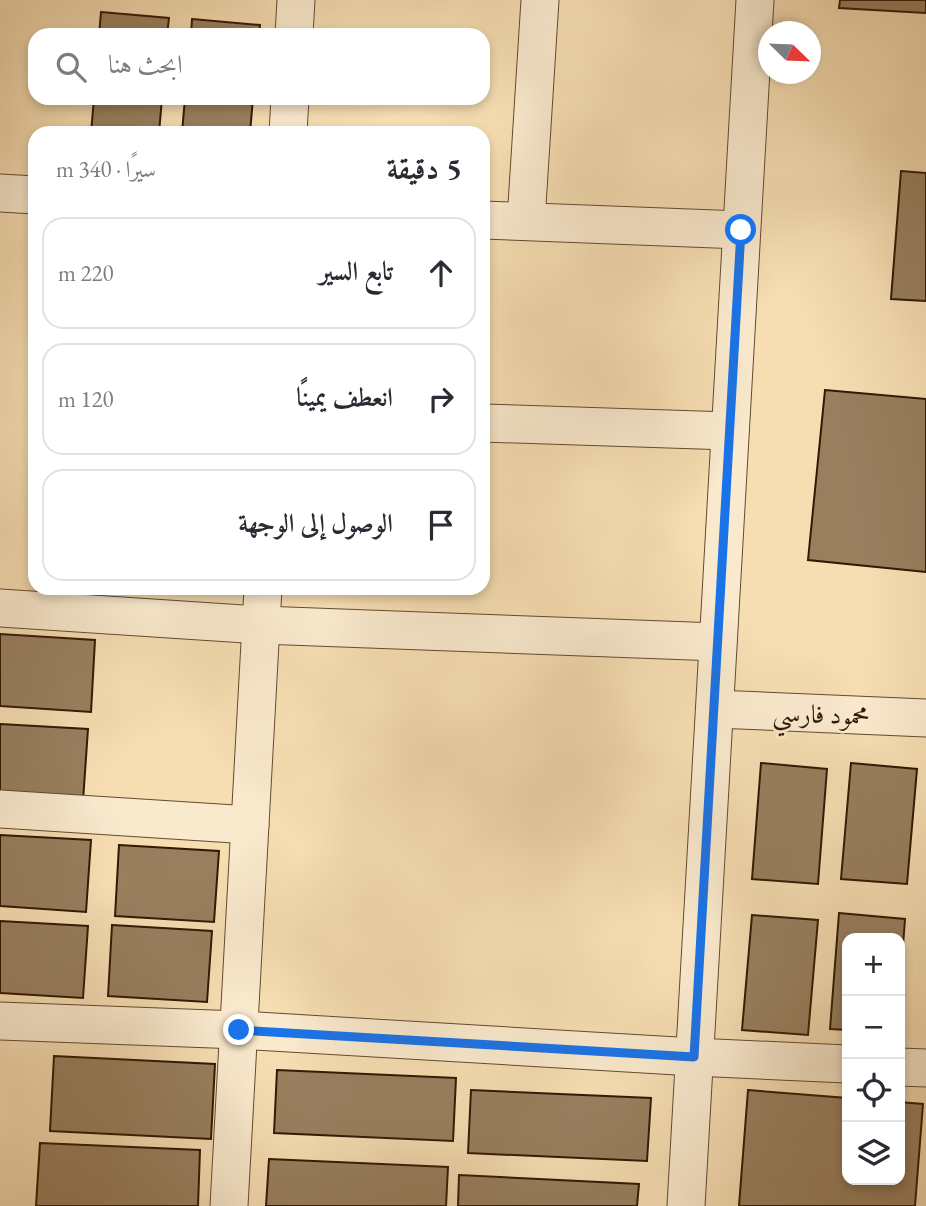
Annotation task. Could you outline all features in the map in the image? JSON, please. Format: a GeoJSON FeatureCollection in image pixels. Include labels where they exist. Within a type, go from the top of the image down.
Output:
{"type":"FeatureCollection","features":[{"type":"Feature","properties":{"kind":"street"},"geometry":{"type":"LineString","coordinates":[[294,28],[296,0]]}},
{"type":"Feature","properties":{"kind":"street"},"geometry":{"type":"LineString","coordinates":[[526,221],[540,0]]}},
{"type":"Feature","properties":{"kind":"street"},"geometry":{"type":"LineString","coordinates":[[685,1206],[755,0]]}},
{"type":"Feature","properties":{"kind":"street"},"geometry":{"type":"LineString","coordinates":[[288,126],[290,105]]}},
{"type":"Feature","properties":{"kind":"street"},"geometry":{"type":"LineString","coordinates":[[0,193],[28,195]]}},
{"type":"Feature","properties":{"kind":"street"},"geometry":{"type":"LineString","coordinates":[[490,220],[741,230]]}},
{"type":"Feature","properties":{"kind":"street"},"geometry":{"type":"LineString","coordinates":[[490,423],[730,431]]}},
{"type":"Feature","properties":{"kind":"street"},"geometry":{"type":"LineString","coordinates":[[229,1206],[263,595]]}},
{"type":"Feature","properties":{"kind":"street"},"geometry":{"type":"LineString","coordinates":[[0,608],[261,625],[718,642]]}},
{"type":"Feature","properties":{"kind":"street","name":"محمود فارسي"},"geometry":{"type":"LineString","coordinates":[[715,709],[926,718]]}},
{"type":"Feature","properties":{"kind":"street"},"geometry":{"type":"LineString","coordinates":[[0,809],[250,825]]}},
{"type":"Feature","properties":{"kind":"street"},"geometry":{"type":"LineString","coordinates":[[0,1021],[239,1030],[842,1064]]}},
{"type":"Feature","properties":{"kind":"street"},"geometry":{"type":"LineString","coordinates":[[905,1067],[926,1068]]}},
{"type":"Feature","properties":{"kind":"building"},"geometry":{"type":"Polygon","coordinates":[[[840,0],[926,0],[926,13],[839,8],[840,0]]]}},
{"type":"Feature","properties":{"kind":"building"},"geometry":{"type":"Polygon","coordinates":[[[101,12],[169,18],[168,28],[100,28],[101,12]]]}},
{"type":"Feature","properties":{"kind":"building"},"geometry":{"type":"Polygon","coordinates":[[[192,19],[260,25],[260,28],[191,28],[192,19]]]}},
{"type":"Feature","properties":{"kind":"building"},"geometry":{"type":"Polygon","coordinates":[[[93,105],[161,105],[160,126],[92,126],[93,105]]]}},
{"type":"Feature","properties":{"kind":"building"},"geometry":{"type":"Polygon","coordinates":[[[184,105],[252,105],[251,126],[183,126],[184,105]]]}},
{"type":"Feature","properties":{"kind":"building"},"geometry":{"type":"Polygon","coordinates":[[[901,171],[926,173],[926,301],[891,299],[901,171]]]}},
{"type":"Feature","properties":{"kind":"building"},"geometry":{"type":"Polygon","coordinates":[[[825,390],[926,399],[926,572],[808,560],[825,390]]]}},
{"type":"Feature","properties":{"kind":"building"},"geometry":{"type":"Polygon","coordinates":[[[0,634],[95,640],[91,712],[0,706],[0,634]]]}},
{"type":"Feature","properties":{"kind":"building"},"geometry":{"type":"Polygon","coordinates":[[[0,724],[88,729],[83,801],[0,796],[0,724]]]}},
{"type":"Feature","properties":{"kind":"building"},"geometry":{"type":"Polygon","coordinates":[[[761,763],[827,769],[818,884],[752,879],[761,763]]]}},
{"type":"Feature","properties":{"kind":"building"},"geometry":{"type":"Polygon","coordinates":[[[851,763],[917,769],[907,884],[841,879],[851,763]]]}},
{"type":"Feature","properties":{"kind":"building"},"geometry":{"type":"Polygon","coordinates":[[[0,835],[91,840],[86,912],[0,906],[0,835]]]}},
{"type":"Feature","properties":{"kind":"building"},"geometry":{"type":"Polygon","coordinates":[[[119,845],[219,851],[214,922],[115,916],[119,845]]]}},
{"type":"Feature","properties":{"kind":"building"},"geometry":{"type":"Polygon","coordinates":[[[839,913],[905,919],[904,933],[842,933],[842,1030],[830,1029],[839,913]]]}},
{"type":"Feature","properties":{"kind":"building"},"geometry":{"type":"Polygon","coordinates":[[[752,915],[818,920],[808,1035],[742,1030],[752,915]]]}},
{"type":"Feature","properties":{"kind":"building"},"geometry":{"type":"Polygon","coordinates":[[[0,921],[88,926],[83,998],[0,993],[0,921]]]}},
{"type":"Feature","properties":{"kind":"building"},"geometry":{"type":"Polygon","coordinates":[[[112,925],[212,931],[207,1002],[108,996],[112,925]]]}},
{"type":"Feature","properties":{"kind":"building"},"geometry":{"type":"Polygon","coordinates":[[[54,1056],[215,1064],[211,1139],[50,1131],[54,1056]]]}},
{"type":"Feature","properties":{"kind":"building"},"geometry":{"type":"Polygon","coordinates":[[[277,1070],[456,1078],[453,1141],[274,1133],[277,1070]]]}},
{"type":"Feature","properties":{"kind":"building"},"geometry":{"type":"Polygon","coordinates":[[[471,1090],[651,1098],[647,1161],[468,1153],[471,1090]]]}},
{"type":"Feature","properties":{"kind":"building"},"geometry":{"type":"Polygon","coordinates":[[[748,1090],[842,1098],[842,1185],[905,1185],[905,1102],[923,1104],[915,1206],[739,1206],[748,1090]]]}},
{"type":"Feature","properties":{"kind":"building"},"geometry":{"type":"Polygon","coordinates":[[[40,1143],[200,1150],[198,1206],[36,1206],[40,1143]]]}},
{"type":"Feature","properties":{"kind":"building"},"geometry":{"type":"Polygon","coordinates":[[[269,1159],[448,1167],[446,1206],[266,1206],[269,1159]]]}},
{"type":"Feature","properties":{"kind":"building"},"geometry":{"type":"Polygon","coordinates":[[[459,1175],[639,1184],[637,1206],[458,1206],[459,1175]]]}},
{"type":"Feature","properties":{"kind":"route"},"geometry":{"type":"LineString","coordinates":[[239,1030],[694,1057],[741,230]]}}]}
